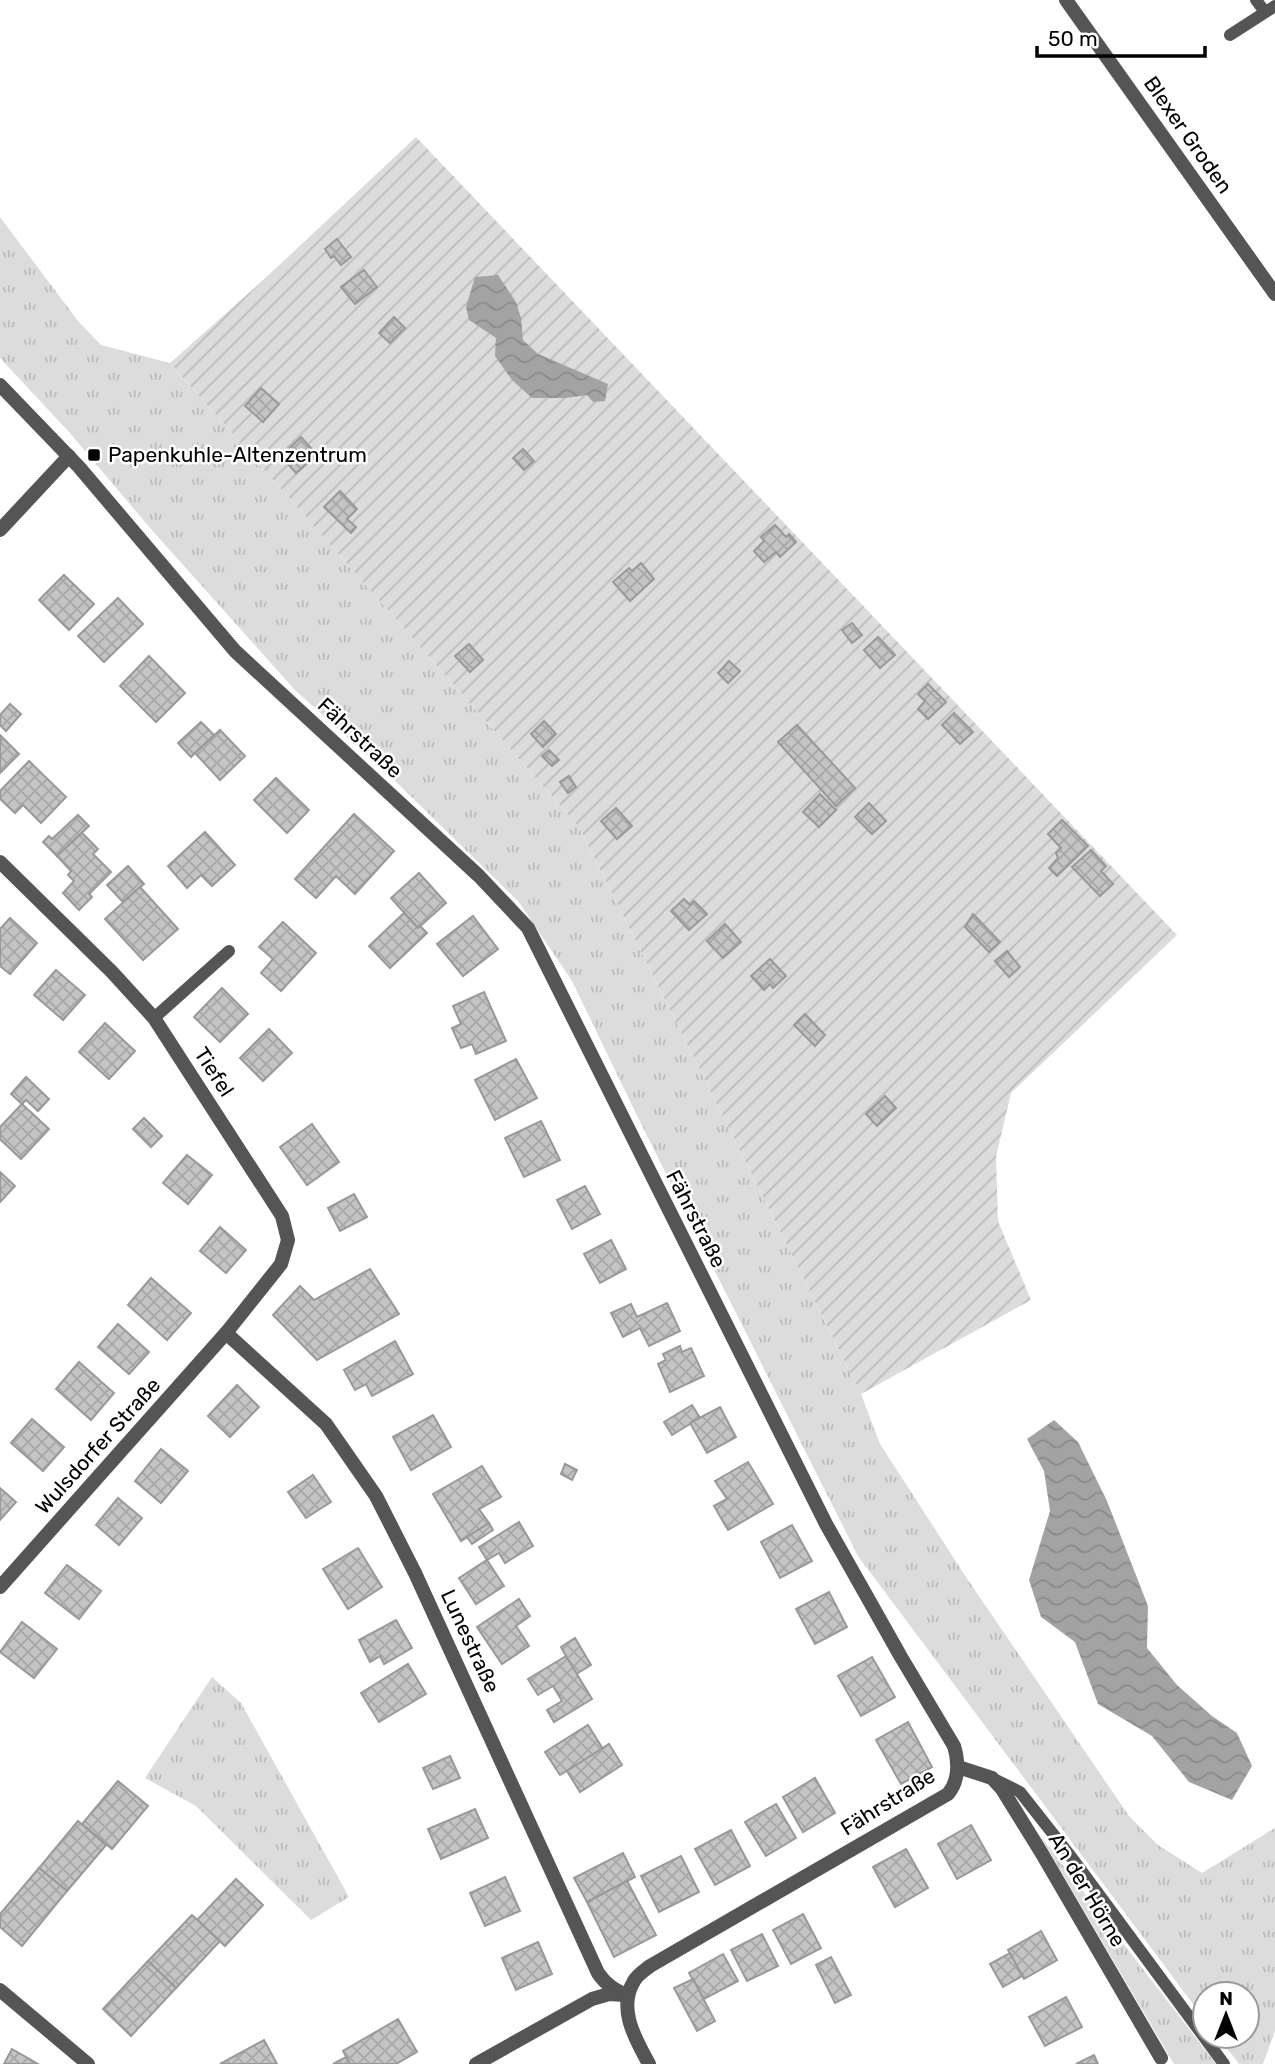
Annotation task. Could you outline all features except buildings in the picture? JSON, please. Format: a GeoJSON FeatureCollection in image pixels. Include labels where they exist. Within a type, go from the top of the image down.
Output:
{"type":"FeatureCollection","features":[{"type":"Feature","properties":{"kind":"street","name":"Blexer Groden"},"geometry":{"type":"LineString","coordinates":[[1066,0],[1275,294]]}},
{"type":"Feature","properties":{"kind":"street","name":"Fährstraße"},"geometry":{"type":"LineString","coordinates":[[0,385],[69,456],[235,651],[479,876],[528,928],[826,1524],[958,1756],[953,1788],[948,1794],[649,1966],[634,1980],[628,1996]]}},
{"type":"Feature","properties":{"kind":"street"},"geometry":{"type":"LineString","coordinates":[[0,530],[69,456]]}},
{"type":"Feature","properties":{"kind":"street","name":"Tiefel"},"geometry":{"type":"LineString","coordinates":[[0,862],[112,972],[154,1018],[282,1216],[288,1240],[281,1264],[226,1333]]}},
{"type":"Feature","properties":{"kind":"street","name":"Wulsdorfer Straße"},"geometry":{"type":"LineString","coordinates":[[0,1587],[226,1333]]}},
{"type":"Feature","properties":{"kind":"street","name":"Lunestraße"},"geometry":{"type":"LineString","coordinates":[[226,1333],[327,1424],[376,1496],[415,1573],[598,1973],[611,1988],[628,1996]]}},
{"type":"Feature","properties":{"kind":"street"},"geometry":{"type":"LineString","coordinates":[[958,1767],[992,1778]]}},
{"type":"Feature","properties":{"kind":"street","name":"An der Hörne"},"geometry":{"type":"LineString","coordinates":[[992,1778],[1002,1789],[1041,1852],[1161,2058]]}},
{"type":"Feature","properties":{"kind":"street"},"geometry":{"type":"LineString","coordinates":[[1,1994],[88,2064]]}},
{"type":"Feature","properties":{"kind":"street"},"geometry":{"type":"LineString","coordinates":[[476,2064],[592,1999],[609,1994],[628,1996],[628,2017],[649,2064]]}},
{"type":"Feature","properties":{"kind":"lane"},"geometry":{"type":"LineString","coordinates":[[1230,35],[1270,9],[1256,0]]}},
{"type":"Feature","properties":{"kind":"lane"},"geometry":{"type":"LineString","coordinates":[[154,1018],[229,950]]}},
{"type":"Feature","properties":{"kind":"lane"},"geometry":{"type":"LineString","coordinates":[[992,1778],[1020,1792],[1224,2064]]}},
{"type":"Feature","properties":{"kind":"green space"},"geometry":{"type":"Polygon","coordinates":[[[416,137],[1177,935],[1011,1093],[996,1157],[998,1221],[1031,1300],[861,1394],[579,827],[170,363],[416,137]]]}},
{"type":"Feature","properties":{"kind":"green space"},"geometry":{"type":"Polygon","coordinates":[[[0,217],[78,321],[101,345],[170,363],[579,827],[861,1394],[880,1444],[966,1577],[1129,1816],[1158,1845],[1202,1873],[1275,1828],[1275,2031],[1263,2064],[1239,2064],[1228,2050],[1261,2050],[1261,1980],[1191,1980],[1191,2001],[858,1556],[572,981],[518,901],[388,774],[295,690],[150,528],[69,432],[0,358],[0,217]]]}},
{"type":"Feature","properties":{"kind":"green space"},"geometry":{"type":"Polygon","coordinates":[[[212,1677],[241,1703],[349,1897],[311,1920],[196,1806],[145,1778],[212,1677]]]}},
{"type":"Feature","properties":{"kind":"green space"},"geometry":{"type":"Polygon","coordinates":[[[1039,1834],[1191,2032],[1191,2050],[1205,2050],[1216,2064],[1174,2064],[1039,1834]]]}},
{"type":"Feature","properties":{"kind":"water"},"geometry":{"type":"Polygon","coordinates":[[[498,275],[516,302],[523,340],[538,354],[608,384],[605,401],[593,402],[587,395],[532,398],[512,380],[495,356],[496,338],[469,320],[466,307],[475,277],[498,275]]]}},
{"type":"Feature","properties":{"kind":"water"},"geometry":{"type":"Polygon","coordinates":[[[1054,1420],[1078,1442],[1107,1501],[1148,1606],[1147,1648],[1177,1685],[1212,1716],[1237,1733],[1252,1766],[1232,1800],[1189,1782],[1152,1736],[1098,1704],[1075,1642],[1041,1617],[1029,1580],[1050,1511],[1044,1471],[1027,1439],[1054,1420]]]}},
{"type":"Feature","properties":{"kind":"place","name":"Papenkuhle-Altenzentrum"},"geometry":{"type":"Point","coordinates":[94,455]}}]}
